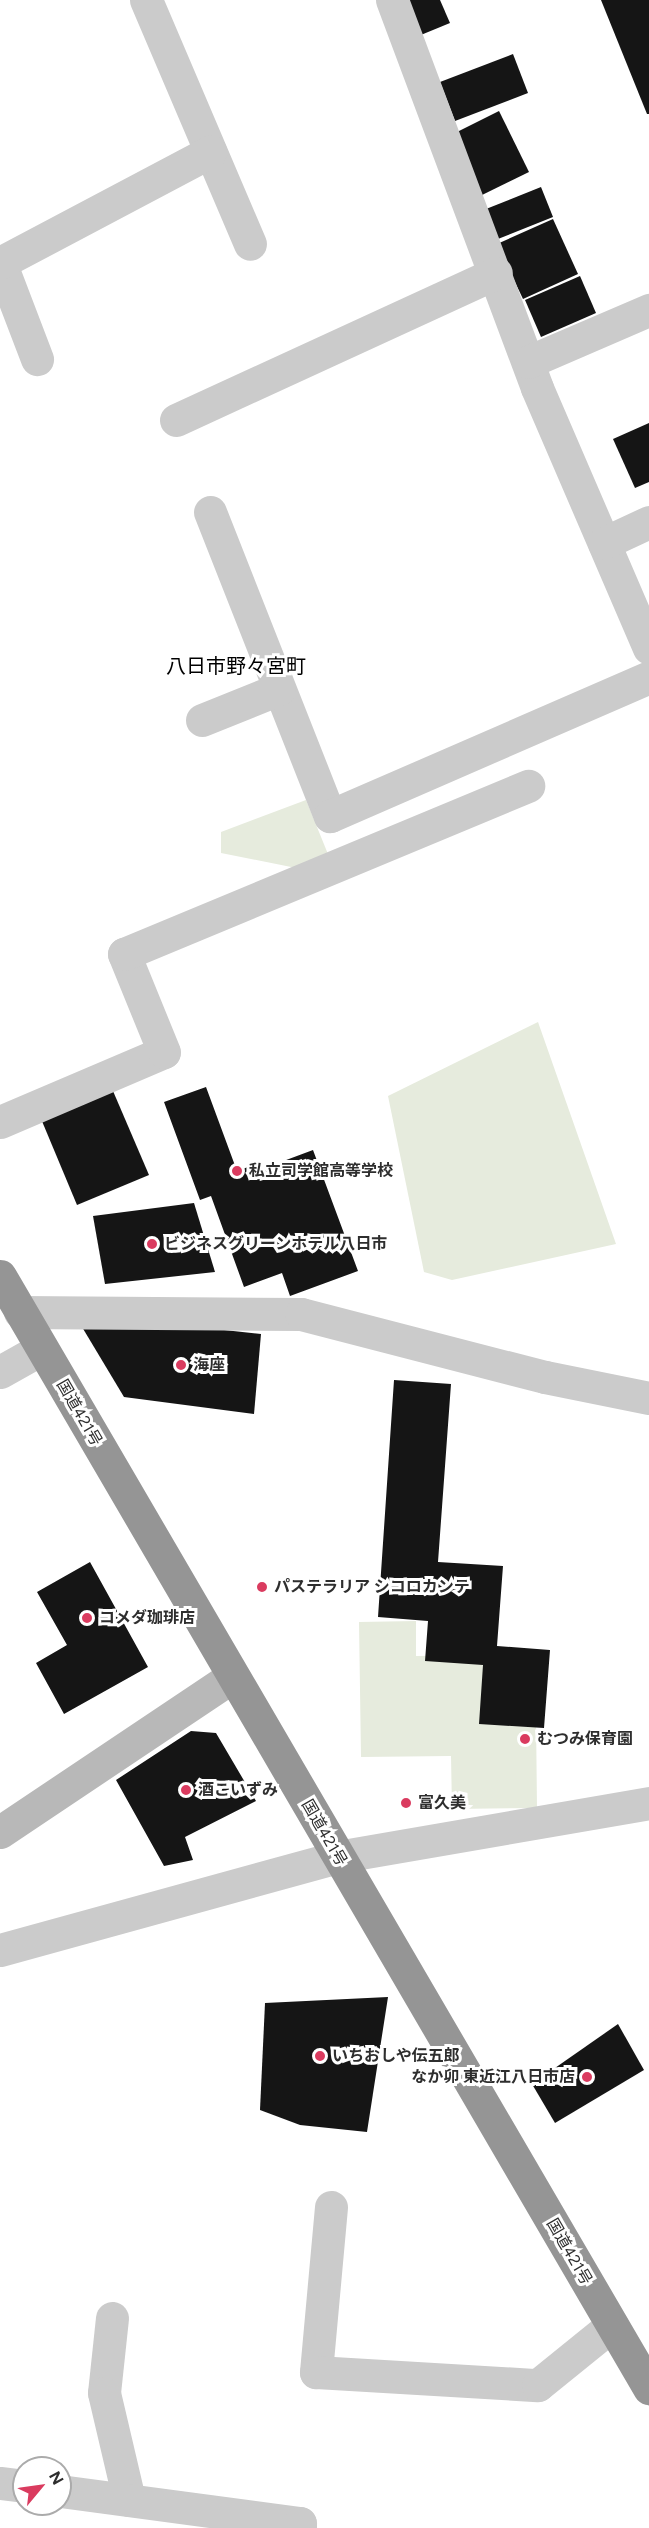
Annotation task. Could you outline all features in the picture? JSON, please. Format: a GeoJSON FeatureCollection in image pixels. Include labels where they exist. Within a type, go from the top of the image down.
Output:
{"type":"FeatureCollection","features":[{"type":"Feature","properties":{"kind":"highway","name":"国道421号"},"geometry":{"type":"LineString","coordinates":[[0,1276],[337,1857],[649,2388]]}},
{"type":"Feature","properties":{"kind":"street"},"geometry":{"type":"LineString","coordinates":[[146,0],[250,244]]}},
{"type":"Feature","properties":{"kind":"street"},"geometry":{"type":"LineString","coordinates":[[392,0],[528,362],[649,648]]}},
{"type":"Feature","properties":{"kind":"street"},"geometry":{"type":"LineString","coordinates":[[38,359],[0,263],[210,152]]}},
{"type":"Feature","properties":{"kind":"street"},"geometry":{"type":"LineString","coordinates":[[176,420],[496,273]]}},
{"type":"Feature","properties":{"kind":"street"},"geometry":{"type":"LineString","coordinates":[[528,362],[649,310]]}},
{"type":"Feature","properties":{"kind":"street"},"geometry":{"type":"LineString","coordinates":[[210,512],[330,816],[649,676]]}},
{"type":"Feature","properties":{"kind":"street"},"geometry":{"type":"LineString","coordinates":[[603,543],[649,522]]}},
{"type":"Feature","properties":{"kind":"street"},"geometry":{"type":"LineString","coordinates":[[202,720],[279,689]]}},
{"type":"Feature","properties":{"kind":"street"},"geometry":{"type":"LineString","coordinates":[[0,1122],[164,1052],[124,954],[528,786]]}},
{"type":"Feature","properties":{"kind":"street"},"geometry":{"type":"LineString","coordinates":[[20,1312],[301,1314],[545,1377],[649,1398]]}},
{"type":"Feature","properties":{"kind":"street"},"geometry":{"type":"LineString","coordinates":[[0,1372],[41,1349]]}},
{"type":"Feature","properties":{"kind":"street"},"geometry":{"type":"LineString","coordinates":[[0,1832],[233,1676]]}},
{"type":"Feature","properties":{"kind":"street"},"geometry":{"type":"LineString","coordinates":[[0,1950],[337,1857],[649,1803]]}},
{"type":"Feature","properties":{"kind":"street"},"geometry":{"type":"LineString","coordinates":[[331,2207],[316,2372],[538,2385],[612,2325]]}},
{"type":"Feature","properties":{"kind":"street"},"geometry":{"type":"LineString","coordinates":[[112,2318],[104,2393],[129,2500]]}},
{"type":"Feature","properties":{"kind":"street"},"geometry":{"type":"LineString","coordinates":[[72,2493],[300,2523],[300,2528]]}},
{"type":"Feature","properties":{"kind":"shaded area"},"geometry":{"type":"Polygon","coordinates":[[[306,800],[332,864],[311,871],[221,853],[221,832],[306,800]]]}},
{"type":"Feature","properties":{"kind":"shaded area"},"geometry":{"type":"Polygon","coordinates":[[[538,1022],[616,1244],[452,1280],[424,1272],[388,1096],[538,1022]]]}},
{"type":"Feature","properties":{"kind":"shaded area"},"geometry":{"type":"Polygon","coordinates":[[[416,1621],[416,1656],[488,1655],[536,1715],[537,1808],[452,1809],[451,1756],[361,1757],[359,1622],[416,1621]]]}},
{"type":"Feature","properties":{"kind":"building"},"geometry":{"type":"Polygon","coordinates":[[[401,0],[440,0],[450,23],[416,37],[401,0]]]}},
{"type":"Feature","properties":{"kind":"building"},"geometry":{"type":"Polygon","coordinates":[[[601,0],[649,0],[649,114],[647,114],[601,0]]]}},
{"type":"Feature","properties":{"kind":"building"},"geometry":{"type":"Polygon","coordinates":[[[513,54],[528,93],[455,121],[440,82],[513,54]]]}},
{"type":"Feature","properties":{"kind":"building"},"geometry":{"type":"Polygon","coordinates":[[[499,111],[529,172],[480,196],[451,135],[499,111]]]}},
{"type":"Feature","properties":{"kind":"building"},"geometry":{"type":"Polygon","coordinates":[[[541,187],[553,217],[498,239],[486,209],[541,187]]]}},
{"type":"Feature","properties":{"kind":"building"},"geometry":{"type":"Polygon","coordinates":[[[553,219],[578,274],[523,299],[497,244],[553,219]]]}},
{"type":"Feature","properties":{"kind":"building"},"geometry":{"type":"Polygon","coordinates":[[[580,276],[596,313],[541,337],[525,300],[580,276]]]}},
{"type":"Feature","properties":{"kind":"building"},"geometry":{"type":"Polygon","coordinates":[[[649,423],[649,482],[635,488],[613,439],[649,423]]]}},
{"type":"Feature","properties":{"kind":"building"},"geometry":{"type":"Polygon","coordinates":[[[110,1084],[149,1175],[77,1205],[39,1114],[110,1084]]]}},
{"type":"Feature","properties":{"kind":"building"},"geometry":{"type":"Polygon","coordinates":[[[206,1087],[237,1171],[248,1167],[251,1173],[313,1150],[358,1271],[290,1296],[282,1273],[244,1287],[211,1196],[200,1200],[164,1102],[206,1087]]]}},
{"type":"Feature","properties":{"kind":"building","name":"ビジネスグリーンホテル八日市"},"geometry":{"type":"Polygon","coordinates":[[[194,1203],[215,1272],[105,1284],[93,1216],[194,1203]]]}},
{"type":"Feature","properties":{"kind":"building","name":"海座"},"geometry":{"type":"Polygon","coordinates":[[[133,1320],[261,1334],[254,1414],[124,1397],[82,1327],[133,1320]]]}},
{"type":"Feature","properties":{"kind":"building","name":"むつみ保育園"},"geometry":{"type":"Polygon","coordinates":[[[394,1380],[451,1384],[438,1562],[503,1566],[497,1646],[550,1650],[544,1728],[479,1724],[483,1665],[425,1661],[428,1621],[378,1617],[394,1380]]]}},
{"type":"Feature","properties":{"kind":"building","name":"コメダ珈琲店"},"geometry":{"type":"Polygon","coordinates":[[[90,1562],[148,1667],[64,1714],[36,1663],[67,1645],[37,1592],[90,1562]]]}},
{"type":"Feature","properties":{"kind":"building","name":"酒こいずみ"},"geometry":{"type":"Polygon","coordinates":[[[191,1731],[216,1733],[256,1801],[185,1837],[193,1860],[164,1866],[116,1780],[191,1731]]]}},
{"type":"Feature","properties":{"kind":"building","name":"いちおしや伝五郎"},"geometry":{"type":"Polygon","coordinates":[[[388,1997],[367,2132],[300,2125],[260,2110],[265,2003],[388,1997]]]}},
{"type":"Feature","properties":{"kind":"building","name":"なか卯 東近江八日市店"},"geometry":{"type":"Polygon","coordinates":[[[618,2024],[644,2070],[555,2123],[532,2084],[618,2024]]]}},
{"type":"Feature","properties":{"kind":"place","name":"私立司学館高等学校"},"geometry":{"type":"Point","coordinates":[237,1171]}},
{"type":"Feature","properties":{"kind":"place","name":"ビジネスグリーンホテル八日市"},"geometry":{"type":"Point","coordinates":[152,1244]}},
{"type":"Feature","properties":{"kind":"place","name":"海座"},"geometry":{"type":"Point","coordinates":[181,1365]}},
{"type":"Feature","properties":{"kind":"place","name":"パステラリア シコロカンテ"},"geometry":{"type":"Point","coordinates":[262,1587]}},
{"type":"Feature","properties":{"kind":"place","name":"コメダ珈琲店"},"geometry":{"type":"Point","coordinates":[87,1618]}},
{"type":"Feature","properties":{"kind":"place","name":"むつみ保育園"},"geometry":{"type":"Point","coordinates":[525,1739]}},
{"type":"Feature","properties":{"kind":"place","name":"酒こいずみ"},"geometry":{"type":"Point","coordinates":[186,1790]}},
{"type":"Feature","properties":{"kind":"place","name":"富久美"},"geometry":{"type":"Point","coordinates":[406,1803]}},
{"type":"Feature","properties":{"kind":"place","name":"いちおしや伝五郎"},"geometry":{"type":"Point","coordinates":[320,2056]}},
{"type":"Feature","properties":{"kind":"place","name":"なか卯 東近江八日市店"},"geometry":{"type":"Point","coordinates":[587,2077]}},
{"type":"Feature","properties":{"kind":"district","name":"八日市野々宮町"},"geometry":{"type":"Point","coordinates":[236,666]}}]}
